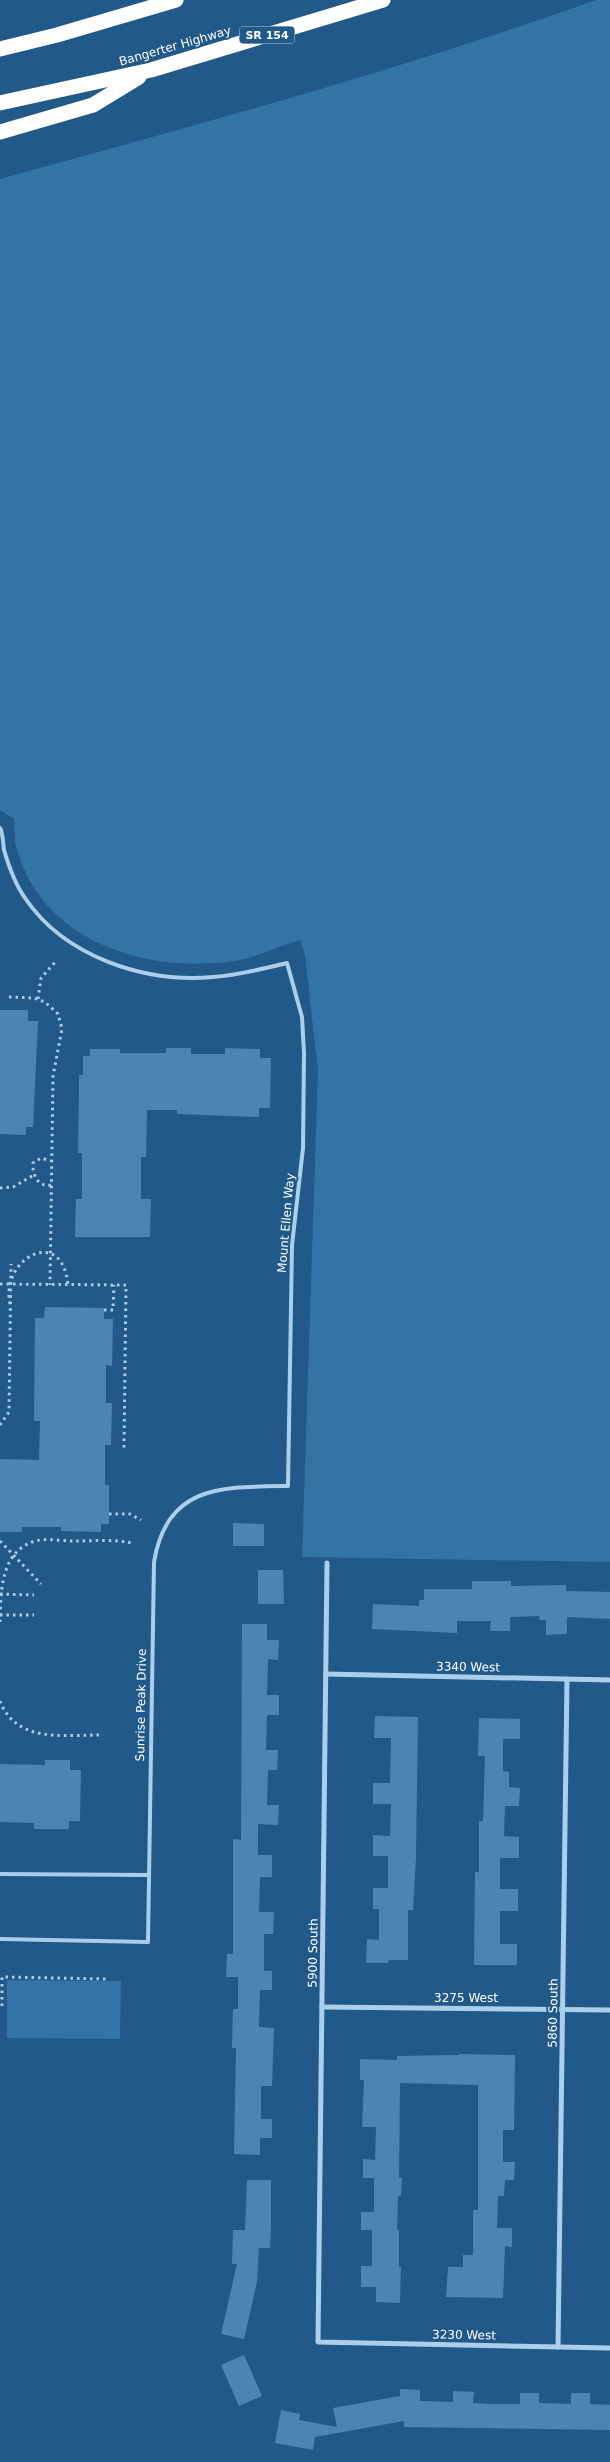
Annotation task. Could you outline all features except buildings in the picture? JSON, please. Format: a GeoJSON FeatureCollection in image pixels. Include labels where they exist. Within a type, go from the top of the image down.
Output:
{"type":"FeatureCollection","features":[{"type":"Feature","properties":{"kind":"highway"},"geometry":{"type":"LineString","coordinates":[[0,49],[57,35],[176,0]]}},
{"type":"Feature","properties":{"kind":"highway","name":"Bangerter Highway"},"geometry":{"type":"LineString","coordinates":[[0,103],[151,70],[383,0]]}},
{"type":"Feature","properties":{"kind":"highway"},"geometry":{"type":"LineString","coordinates":[[0,132],[93,105],[151,70]]}},
{"type":"Feature","properties":{"kind":"street","name":"5900 South"},"geometry":{"type":"LineString","coordinates":[[318,2342],[327,1563]]}},
{"type":"Feature","properties":{"kind":"street","name":"3340 West"},"geometry":{"type":"LineString","coordinates":[[326,1674],[610,1680]]}},
{"type":"Feature","properties":{"kind":"street","name":"5860 South"},"geometry":{"type":"LineString","coordinates":[[558,2347],[568,1679]]}},
{"type":"Feature","properties":{"kind":"street","name":"3275 West"},"geometry":{"type":"LineString","coordinates":[[322,2007],[610,2010]]}},
{"type":"Feature","properties":{"kind":"street","name":"3230 West"},"geometry":{"type":"LineString","coordinates":[[318,2342],[610,2348]]}},
{"type":"Feature","properties":{"kind":"lane","name":"Mount Ellen Way"},"geometry":{"type":"LineString","coordinates":[[1,828],[10,871],[24,897],[52,930],[92,954],[132,969],[191,978],[234,974],[287,963],[302,1017],[304,1053],[303,1148],[292,1245],[288,1486]]}},
{"type":"Feature","properties":{"kind":"lane","name":"Sunrise Peak Drive"},"geometry":{"type":"LineString","coordinates":[[0,1939],[148,1942],[154,1562],[159,1538],[171,1517],[199,1494],[224,1488],[288,1486]]}},
{"type":"Feature","properties":{"kind":"lane"},"geometry":{"type":"LineString","coordinates":[[0,1874],[148,1875]]}},
{"type":"Feature","properties":{"kind":"path"},"geometry":{"type":"LineString","coordinates":[[38,999],[41,978],[57,960]]}},
{"type":"Feature","properties":{"kind":"path"},"geometry":{"type":"LineString","coordinates":[[9,997],[38,999],[45,1002],[58,1014],[62,1029],[53,1076],[50,1284]]}},
{"type":"Feature","properties":{"kind":"path"},"geometry":{"type":"LineString","coordinates":[[51,1185],[43,1185],[34,1175],[33,1168],[36,1160],[41,1158],[52,1161]]}},
{"type":"Feature","properties":{"kind":"path"},"geometry":{"type":"LineString","coordinates":[[0,1188],[13,1187],[34,1175]]}},
{"type":"Feature","properties":{"kind":"path"},"geometry":{"type":"LineString","coordinates":[[23,1254],[35,1252],[50,1254],[64,1266],[68,1285]]}},
{"type":"Feature","properties":{"kind":"path"},"geometry":{"type":"LineString","coordinates":[[0,1425],[9,1412],[12,1263],[4,1275],[1,1284],[10,1304]]}},
{"type":"Feature","properties":{"kind":"path"},"geometry":{"type":"LineString","coordinates":[[1,1284],[126,1285],[124,1448]]}},
{"type":"Feature","properties":{"kind":"path"},"geometry":{"type":"LineString","coordinates":[[104,1310],[113,1310],[114,1285]]}},
{"type":"Feature","properties":{"kind":"path"},"geometry":{"type":"LineString","coordinates":[[109,1514],[130,1514],[141,1520]]}},
{"type":"Feature","properties":{"kind":"path"},"geometry":{"type":"LineString","coordinates":[[0,1622],[0,1594],[5,1566],[14,1554],[31,1543],[42,1540],[132,1543]]}},
{"type":"Feature","properties":{"kind":"path"},"geometry":{"type":"LineString","coordinates":[[0,1541],[41,1584]]}},
{"type":"Feature","properties":{"kind":"path"},"geometry":{"type":"LineString","coordinates":[[0,1594],[34,1595]]}},
{"type":"Feature","properties":{"kind":"path"},"geometry":{"type":"LineString","coordinates":[[0,1615],[34,1615]]}},
{"type":"Feature","properties":{"kind":"path"},"geometry":{"type":"LineString","coordinates":[[0,1701],[4,1711],[14,1723],[32,1733],[100,1735]]}},
{"type":"Feature","properties":{"kind":"path"},"geometry":{"type":"LineString","coordinates":[[7,2006],[1,2006],[2,1977],[106,1979]]}},
{"type":"Feature","properties":{"kind":"shaded area"},"geometry":{"type":"Polygon","coordinates":[[[596,0],[610,0],[610,1562],[302,1557],[318,1071],[305,955],[300,940],[235,961],[201,964],[167,962],[133,956],[101,944],[73,928],[48,906],[29,879],[16,846],[14,819],[0,810],[0,179],[225,117],[374,73],[522,26],[596,0]]]}},
{"type":"Feature","properties":{"kind":"shaded area"},"geometry":{"type":"Polygon","coordinates":[[[7,1980],[121,1981],[120,2039],[7,2038],[7,1980]]]}}]}
